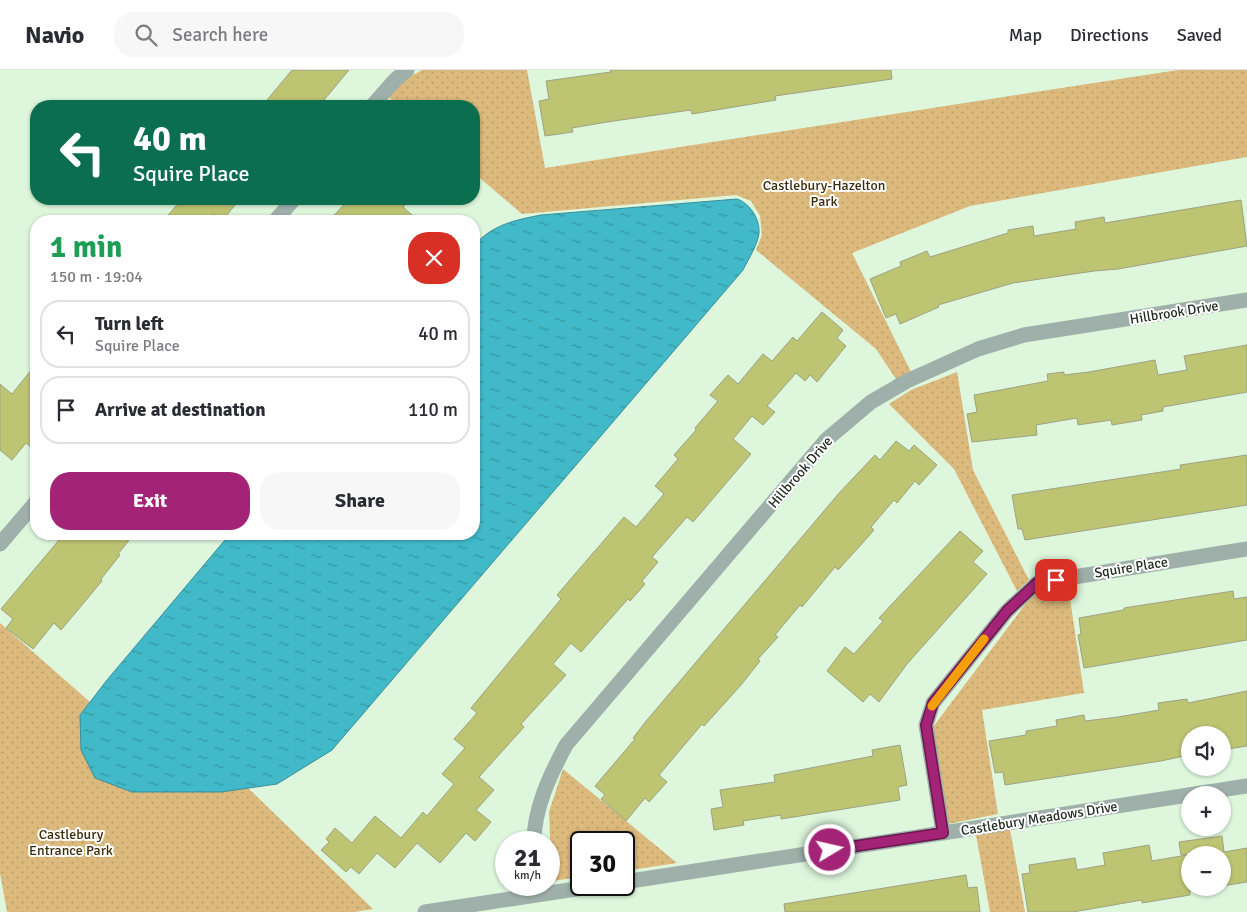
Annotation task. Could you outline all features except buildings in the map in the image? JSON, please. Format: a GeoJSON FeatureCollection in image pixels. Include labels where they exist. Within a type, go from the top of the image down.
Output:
{"type":"FeatureCollection","features":[{"type":"Feature","properties":{"kind":"street"},"geometry":{"type":"LineString","coordinates":[[377,100],[407,70]]}},
{"type":"Feature","properties":{"kind":"street"},"geometry":{"type":"LineString","coordinates":[[280,215],[289,205]]}},
{"type":"Feature","properties":{"kind":"street","name":"Hillbrook Drive"},"geometry":{"type":"LineString","coordinates":[[534,831],[548,779],[566,745],[826,440],[871,402],[907,381],[969,353],[1024,334],[1247,300]]}},
{"type":"Feature","properties":{"kind":"street"},"geometry":{"type":"LineString","coordinates":[[0,544],[30,509]]}},
{"type":"Feature","properties":{"kind":"street","name":"Squire Place"},"geometry":{"type":"LineString","coordinates":[[943,833],[926,725],[933,703],[1007,611],[1037,583],[1247,549]]}},
{"type":"Feature","properties":{"kind":"street","name":"Castlebury Meadows Drive"},"geometry":{"type":"LineString","coordinates":[[635,880],[1247,786]]}},
{"type":"Feature","properties":{"kind":"street"},"geometry":{"type":"LineString","coordinates":[[426,912],[507,896]]}},
{"type":"Feature","properties":{"kind":"green space","name":"Castlebury-Hazelton Park"},"geometry":{"type":"Polygon","coordinates":[[[422,70],[527,70],[545,168],[1178,70],[1247,70],[1247,157],[970,206],[852,253],[913,376],[898,382],[876,349],[756,250],[762,235],[760,216],[751,201],[736,195],[522,214],[480,178],[480,100],[392,100],[387,94],[397,84],[422,70]]]}},
{"type":"Feature","properties":{"kind":"green space"},"geometry":{"type":"Polygon","coordinates":[[[957,372],[973,470],[1029,580],[1017,591],[954,469],[889,404],[911,390],[957,372]]]}},
{"type":"Feature","properties":{"kind":"green space"},"geometry":{"type":"Polygon","coordinates":[[[1068,585],[1084,693],[982,710],[998,814],[948,824],[933,727],[1039,586],[1068,585]]]}},
{"type":"Feature","properties":{"kind":"green space","name":"Castlebury Entrance Park"},"geometry":{"type":"Polygon","coordinates":[[[0,623],[90,702],[80,715],[132,792],[221,792],[248,788],[373,909],[355,912],[7,912],[0,873],[0,623]]]}},
{"type":"Feature","properties":{"kind":"green space"},"geometry":{"type":"Polygon","coordinates":[[[563,769],[677,863],[635,869],[635,831],[570,831],[570,879],[560,880],[560,831],[550,831],[549,812],[563,769]]]}},
{"type":"Feature","properties":{"kind":"green space"},"geometry":{"type":"Polygon","coordinates":[[[1010,829],[1025,912],[990,912],[976,835],[1010,829]]]}},
{"type":"Feature","properties":{"kind":"water"},"geometry":{"type":"Polygon","coordinates":[[[737,199],[746,204],[753,212],[758,222],[759,233],[757,242],[743,270],[332,750],[277,784],[221,792],[132,792],[95,778],[81,750],[80,715],[107,680],[225,540],[480,540],[480,240],[504,224],[541,215],[737,199]]]}},
{"type":"Feature","properties":{"kind":"slow traffic"},"geometry":{"type":"LineString","coordinates":[[932,706],[984,639]]}},
{"type":"Feature","properties":{"kind":"route"},"geometry":{"type":"LineString","coordinates":[[830,850],[943,833],[926,725],[933,703],[1007,611],[1037,583],[1056,580]]}}]}
